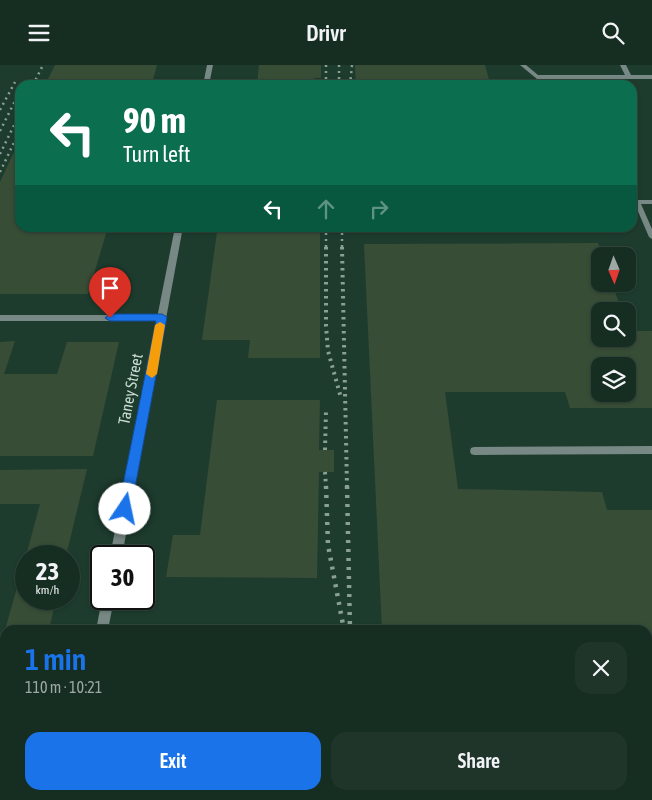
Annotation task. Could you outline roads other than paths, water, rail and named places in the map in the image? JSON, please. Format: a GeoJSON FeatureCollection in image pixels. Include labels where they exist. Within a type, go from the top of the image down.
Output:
{"type":"FeatureCollection","features":[{"type":"Feature","properties":{"kind":"street"},"geometry":{"type":"LineString","coordinates":[[207,80],[210,65]]}},
{"type":"Feature","properties":{"kind":"street","name":"Taney Street"},"geometry":{"type":"LineString","coordinates":[[118,545],[178,232]]}},
{"type":"Feature","properties":{"kind":"street"},"geometry":{"type":"LineString","coordinates":[[103,625],[106,610]]}},
{"type":"Feature","properties":{"kind":"lane"},"geometry":{"type":"LineString","coordinates":[[522,65],[538,77],[652,77]]}},
{"type":"Feature","properties":{"kind":"lane"},"geometry":{"type":"LineString","coordinates":[[623,65],[629,77]]}},
{"type":"Feature","properties":{"kind":"lane"},"geometry":{"type":"LineString","coordinates":[[637,202],[652,202]]}},
{"type":"Feature","properties":{"kind":"lane"},"geometry":{"type":"LineString","coordinates":[[637,206],[652,237]]}},
{"type":"Feature","properties":{"kind":"lane"},"geometry":{"type":"LineString","coordinates":[[0,318],[162,317]]}},
{"type":"Feature","properties":{"kind":"lane"},"geometry":{"type":"LineString","coordinates":[[474,451],[652,450]]}},
{"type":"Feature","properties":{"kind":"railway"},"geometry":{"type":"LineString","coordinates":[[36,80],[43,65]]}},
{"type":"Feature","properties":{"kind":"railway"},"geometry":{"type":"LineString","coordinates":[[326,65],[326,80]]}},
{"type":"Feature","properties":{"kind":"railway"},"geometry":{"type":"LineString","coordinates":[[339,65],[339,80]]}},
{"type":"Feature","properties":{"kind":"railway"},"geometry":{"type":"LineString","coordinates":[[350,80],[352,65]]}},
{"type":"Feature","properties":{"kind":"railway"},"geometry":{"type":"LineString","coordinates":[[0,110],[15,82]]}},
{"type":"Feature","properties":{"kind":"railway"},"geometry":{"type":"LineString","coordinates":[[0,131],[15,101]]}},
{"type":"Feature","properties":{"kind":"railway"},"geometry":{"type":"LineString","coordinates":[[0,154],[15,123]]}},
{"type":"Feature","properties":{"kind":"railway"},"geometry":{"type":"LineString","coordinates":[[0,172],[15,140]]}},
{"type":"Feature","properties":{"kind":"railway"},"geometry":{"type":"LineString","coordinates":[[326,232],[326,326],[328,351],[341,398]]}},
{"type":"Feature","properties":{"kind":"railway"},"geometry":{"type":"LineString","coordinates":[[342,232],[342,247]]}},
{"type":"Feature","properties":{"kind":"railway"},"geometry":{"type":"LineString","coordinates":[[342,247],[347,487]]}},
{"type":"Feature","properties":{"kind":"railway"},"geometry":{"type":"LineString","coordinates":[[325,450],[326,410]]}},
{"type":"Feature","properties":{"kind":"railway"},"geometry":{"type":"LineString","coordinates":[[325,472],[326,487]]}},
{"type":"Feature","properties":{"kind":"railway"},"geometry":{"type":"LineString","coordinates":[[326,486],[328,545],[343,625]]}},
{"type":"Feature","properties":{"kind":"railway"},"geometry":{"type":"LineString","coordinates":[[347,486],[350,625]]}}]}
